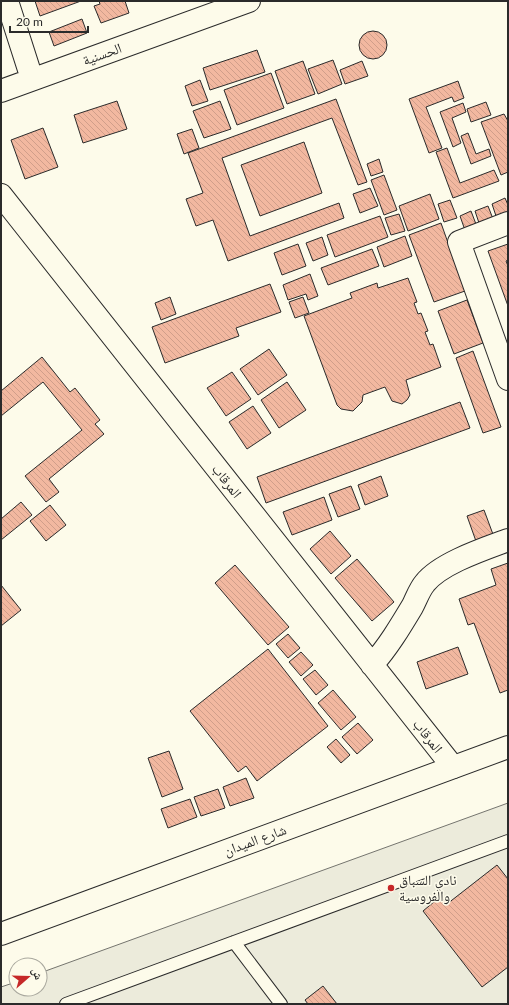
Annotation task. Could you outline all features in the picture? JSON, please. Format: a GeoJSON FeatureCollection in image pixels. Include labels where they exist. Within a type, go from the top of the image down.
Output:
{"type":"FeatureCollection","features":[{"type":"Feature","properties":{"kind":"street"},"geometry":{"type":"LineString","coordinates":[[7,1],[32,79]]}},
{"type":"Feature","properties":{"kind":"street","name":"الحسنية"},"geometry":{"type":"LineString","coordinates":[[1,92],[32,79],[249,1]]}},
{"type":"Feature","properties":{"kind":"street","name":"المرقاب"},"geometry":{"type":"LineString","coordinates":[[1,195],[453,768]]}},
{"type":"Feature","properties":{"kind":"street"},"geometry":{"type":"LineString","coordinates":[[508,223],[460,242],[508,379]]}},
{"type":"Feature","properties":{"kind":"street"},"geometry":{"type":"LineString","coordinates":[[372,664],[384,652],[413,606],[424,583],[443,568],[485,548],[508,540]]}},
{"type":"Feature","properties":{"kind":"street","name":"شارع الميدان"},"geometry":{"type":"LineString","coordinates":[[1,934],[508,747]]}},
{"type":"Feature","properties":{"kind":"lane"},"geometry":{"type":"LineString","coordinates":[[66,1004],[508,841]]}},
{"type":"Feature","properties":{"kind":"lane"},"geometry":{"type":"LineString","coordinates":[[234,942],[281,1004]]}},
{"type":"Feature","properties":{"kind":"shaded area","name":"نادي السباق والفروسية"},"geometry":{"type":"Polygon","coordinates":[[[508,803],[508,1004],[1,1004],[1,987],[8,985],[8,997],[48,997],[48,970],[508,803]]]}},
{"type":"Feature","properties":{"kind":"building"},"geometry":{"type":"Polygon","coordinates":[[[35,1],[81,1],[40,16],[35,1]]]}},
{"type":"Feature","properties":{"kind":"building"},"geometry":{"type":"Polygon","coordinates":[[[99,1],[125,1],[129,13],[101,23],[94,6],[100,4],[99,1]]]}},
{"type":"Feature","properties":{"kind":"building"},"geometry":{"type":"Polygon","coordinates":[[[82,19],[87,33],[54,46],[49,32],[82,19]]]}},
{"type":"Feature","properties":{"kind":"building"},"geometry":{"type":"Polygon","coordinates":[[[373,31],[379,32],[383,35],[386,39],[386,51],[383,55],[379,58],[373,59],[367,58],[363,55],[360,51],[359,45],[360,39],[363,35],[367,32],[373,31]]]}},
{"type":"Feature","properties":{"kind":"building"},"geometry":{"type":"Polygon","coordinates":[[[257,50],[265,72],[210,90],[203,68],[257,50]]]}},
{"type":"Feature","properties":{"kind":"building"},"geometry":{"type":"Polygon","coordinates":[[[333,60],[342,84],[318,94],[308,69],[333,60]]]}},
{"type":"Feature","properties":{"kind":"building"},"geometry":{"type":"Polygon","coordinates":[[[303,61],[315,94],[287,104],[275,71],[303,61]]]}},
{"type":"Feature","properties":{"kind":"building"},"geometry":{"type":"Polygon","coordinates":[[[362,61],[368,76],[345,84],[340,70],[362,61]]]}},
{"type":"Feature","properties":{"kind":"building"},"geometry":{"type":"Polygon","coordinates":[[[271,73],[284,108],[237,125],[224,90],[271,73]]]}},
{"type":"Feature","properties":{"kind":"building"},"geometry":{"type":"Polygon","coordinates":[[[200,80],[208,101],[192,106],[185,86],[200,80]]]}},
{"type":"Feature","properties":{"kind":"building"},"geometry":{"type":"Polygon","coordinates":[[[458,81],[464,98],[454,102],[452,97],[426,107],[442,148],[429,153],[409,99],[458,81]]]}},
{"type":"Feature","properties":{"kind":"building"},"geometry":{"type":"Polygon","coordinates":[[[336,99],[367,182],[358,185],[332,118],[222,158],[250,236],[339,203],[344,218],[228,261],[213,220],[196,226],[186,199],[203,193],[188,153],[336,99]]]}},
{"type":"Feature","properties":{"kind":"building"},"geometry":{"type":"Polygon","coordinates":[[[117,101],[127,129],[83,143],[74,115],[117,101]]]}},
{"type":"Feature","properties":{"kind":"building"},"geometry":{"type":"Polygon","coordinates":[[[220,101],[231,129],[204,138],[193,111],[220,101]]]}},
{"type":"Feature","properties":{"kind":"building"},"geometry":{"type":"Polygon","coordinates":[[[486,102],[491,115],[471,122],[467,109],[486,102]]]}},
{"type":"Feature","properties":{"kind":"building"},"geometry":{"type":"Polygon","coordinates":[[[463,103],[466,112],[452,118],[461,143],[453,147],[440,112],[463,103]]]}},
{"type":"Feature","properties":{"kind":"building"},"geometry":{"type":"Polygon","coordinates":[[[504,114],[508,121],[508,172],[501,175],[481,122],[504,114]]]}},
{"type":"Feature","properties":{"kind":"building"},"geometry":{"type":"Polygon","coordinates":[[[43,128],[58,167],[25,179],[11,140],[43,128]]]}},
{"type":"Feature","properties":{"kind":"building"},"geometry":{"type":"Polygon","coordinates":[[[192,129],[199,148],[184,154],[177,134],[192,129]]]}},
{"type":"Feature","properties":{"kind":"building"},"geometry":{"type":"Polygon","coordinates":[[[468,133],[476,154],[489,149],[491,156],[471,164],[461,136],[468,133]]]}},
{"type":"Feature","properties":{"kind":"building"},"geometry":{"type":"Polygon","coordinates":[[[304,142],[322,193],[260,216],[241,165],[304,142]]]}},
{"type":"Feature","properties":{"kind":"building"},"geometry":{"type":"Polygon","coordinates":[[[447,148],[460,183],[494,170],[499,181],[453,198],[436,152],[447,148]]]}},
{"type":"Feature","properties":{"kind":"building"},"geometry":{"type":"Polygon","coordinates":[[[379,159],[383,172],[371,176],[367,164],[379,159]]]}},
{"type":"Feature","properties":{"kind":"building"},"geometry":{"type":"Polygon","coordinates":[[[384,175],[397,210],[384,215],[371,180],[384,175]]]}},
{"type":"Feature","properties":{"kind":"building"},"geometry":{"type":"Polygon","coordinates":[[[370,188],[378,206],[360,213],[353,194],[370,188]]]}},
{"type":"Feature","properties":{"kind":"building"},"geometry":{"type":"Polygon","coordinates":[[[430,194],[439,219],[408,231],[399,206],[430,194]]]}},
{"type":"Feature","properties":{"kind":"building"},"geometry":{"type":"Polygon","coordinates":[[[505,198],[508,205],[508,215],[497,219],[492,204],[505,198]]]}},
{"type":"Feature","properties":{"kind":"building"},"geometry":{"type":"Polygon","coordinates":[[[450,200],[457,218],[444,222],[438,204],[450,200]]]}},
{"type":"Feature","properties":{"kind":"building"},"geometry":{"type":"Polygon","coordinates":[[[488,206],[495,224],[481,229],[475,211],[488,206]]]}},
{"type":"Feature","properties":{"kind":"building"},"geometry":{"type":"Polygon","coordinates":[[[471,211],[479,232],[467,236],[460,216],[471,211]]]}},
{"type":"Feature","properties":{"kind":"building"},"geometry":{"type":"Polygon","coordinates":[[[399,214],[405,231],[391,235],[385,218],[399,214]]]}},
{"type":"Feature","properties":{"kind":"building"},"geometry":{"type":"Polygon","coordinates":[[[380,216],[388,237],[335,257],[327,235],[380,216]]]}},
{"type":"Feature","properties":{"kind":"building"},"geometry":{"type":"Polygon","coordinates":[[[441,223],[465,291],[434,302],[409,235],[441,223]]]}},
{"type":"Feature","properties":{"kind":"building"},"geometry":{"type":"Polygon","coordinates":[[[405,236],[412,256],[384,267],[377,247],[405,236]]]}},
{"type":"Feature","properties":{"kind":"building"},"geometry":{"type":"Polygon","coordinates":[[[322,237],[328,255],[313,261],[306,243],[322,237]]]}},
{"type":"Feature","properties":{"kind":"building"},"geometry":{"type":"Polygon","coordinates":[[[298,244],[306,266],[282,275],[274,253],[298,244]]]}},
{"type":"Feature","properties":{"kind":"building"},"geometry":{"type":"Polygon","coordinates":[[[508,244],[508,260],[506,261],[508,266],[508,306],[488,251],[508,244]]]}},
{"type":"Feature","properties":{"kind":"building"},"geometry":{"type":"Polygon","coordinates":[[[372,249],[379,266],[328,285],[321,268],[372,249]]]}},
{"type":"Feature","properties":{"kind":"building"},"geometry":{"type":"Polygon","coordinates":[[[310,274],[318,296],[308,300],[306,294],[288,300],[283,285],[310,274]]]}},
{"type":"Feature","properties":{"kind":"building"},"geometry":{"type":"Polygon","coordinates":[[[408,278],[417,302],[414,303],[418,314],[421,313],[428,331],[425,332],[430,345],[433,344],[441,367],[406,380],[410,395],[402,404],[392,401],[385,387],[363,395],[362,402],[353,411],[341,409],[337,405],[304,316],[352,298],[350,293],[377,283],[378,288],[408,278]]]}},
{"type":"Feature","properties":{"kind":"building"},"geometry":{"type":"Polygon","coordinates":[[[270,284],[281,312],[236,328],[239,336],[165,363],[152,327],[270,284]]]}},
{"type":"Feature","properties":{"kind":"building"},"geometry":{"type":"Polygon","coordinates":[[[170,297],[176,314],[161,320],[155,303],[170,297]]]}},
{"type":"Feature","properties":{"kind":"building"},"geometry":{"type":"Polygon","coordinates":[[[303,297],[309,313],[295,318],[289,302],[303,297]]]}},
{"type":"Feature","properties":{"kind":"building"},"geometry":{"type":"Polygon","coordinates":[[[467,300],[483,343],[454,354],[438,311],[467,300]]]}},
{"type":"Feature","properties":{"kind":"building"},"geometry":{"type":"Polygon","coordinates":[[[269,349],[287,375],[258,395],[240,369],[269,349]]]}},
{"type":"Feature","properties":{"kind":"building"},"geometry":{"type":"Polygon","coordinates":[[[473,351],[501,427],[483,433],[456,358],[473,351]]]}},
{"type":"Feature","properties":{"kind":"building"},"geometry":{"type":"Polygon","coordinates":[[[42,357],[70,392],[75,388],[100,420],[95,424],[104,434],[49,479],[59,492],[46,502],[25,476],[82,430],[43,382],[1,416],[1,391],[42,357]]]}},
{"type":"Feature","properties":{"kind":"building"},"geometry":{"type":"Polygon","coordinates":[[[232,372],[251,399],[226,416],[207,388],[232,372]]]}},
{"type":"Feature","properties":{"kind":"building"},"geometry":{"type":"Polygon","coordinates":[[[287,382],[306,410],[279,428],[261,400],[287,382]]]}},
{"type":"Feature","properties":{"kind":"building"},"geometry":{"type":"Polygon","coordinates":[[[460,402],[470,428],[266,503],[257,477],[460,402]]]}},
{"type":"Feature","properties":{"kind":"building"},"geometry":{"type":"Polygon","coordinates":[[[253,406],[271,433],[247,449],[229,422],[253,406]]]}},
{"type":"Feature","properties":{"kind":"building"},"geometry":{"type":"Polygon","coordinates":[[[381,476],[388,496],[365,505],[358,485],[381,476]]]}},
{"type":"Feature","properties":{"kind":"building"},"geometry":{"type":"Polygon","coordinates":[[[351,486],[360,509],[338,517],[329,494],[351,486]]]}},
{"type":"Feature","properties":{"kind":"building"},"geometry":{"type":"Polygon","coordinates":[[[324,497],[332,520],[292,535],[283,512],[324,497]]]}},
{"type":"Feature","properties":{"kind":"building"},"geometry":{"type":"Polygon","coordinates":[[[21,502],[32,515],[1,540],[1,519],[21,502]]]}},
{"type":"Feature","properties":{"kind":"building"},"geometry":{"type":"Polygon","coordinates":[[[50,505],[66,525],[46,541],[30,521],[50,505]]]}},
{"type":"Feature","properties":{"kind":"building"},"geometry":{"type":"Polygon","coordinates":[[[484,510],[494,537],[477,544],[467,516],[484,510]]]}},
{"type":"Feature","properties":{"kind":"building"},"geometry":{"type":"Polygon","coordinates":[[[330,531],[351,556],[331,574],[310,549],[330,531]]]}},
{"type":"Feature","properties":{"kind":"building"},"geometry":{"type":"Polygon","coordinates":[[[357,559],[394,602],[372,621],[335,578],[357,559]]]}},
{"type":"Feature","properties":{"kind":"building"},"geometry":{"type":"Polygon","coordinates":[[[508,563],[508,690],[500,693],[474,623],[468,625],[459,599],[496,585],[491,569],[508,563]]]}},
{"type":"Feature","properties":{"kind":"building"},"geometry":{"type":"Polygon","coordinates":[[[235,565],[289,627],[268,645],[215,583],[235,565]]]}},
{"type":"Feature","properties":{"kind":"building"},"geometry":{"type":"Polygon","coordinates":[[[1,585],[21,610],[1,626],[1,585]]]}},
{"type":"Feature","properties":{"kind":"building"},"geometry":{"type":"Polygon","coordinates":[[[288,634],[300,648],[288,658],[276,644],[288,634]]]}},
{"type":"Feature","properties":{"kind":"building"},"geometry":{"type":"Polygon","coordinates":[[[458,647],[468,674],[426,689],[417,662],[458,647]]]}},
{"type":"Feature","properties":{"kind":"building"},"geometry":{"type":"Polygon","coordinates":[[[268,649],[328,726],[257,781],[246,766],[238,772],[190,711],[268,649]]]}},
{"type":"Feature","properties":{"kind":"building"},"geometry":{"type":"Polygon","coordinates":[[[301,652],[313,665],[301,676],[289,662],[301,652]]]}},
{"type":"Feature","properties":{"kind":"building"},"geometry":{"type":"Polygon","coordinates":[[[315,670],[328,685],[316,695],[303,679],[315,670]]]}},
{"type":"Feature","properties":{"kind":"building"},"geometry":{"type":"Polygon","coordinates":[[[333,690],[356,717],[341,730],[318,703],[333,690]]]}},
{"type":"Feature","properties":{"kind":"building"},"geometry":{"type":"Polygon","coordinates":[[[358,723],[373,740],[357,754],[342,737],[358,723]]]}},
{"type":"Feature","properties":{"kind":"building"},"geometry":{"type":"Polygon","coordinates":[[[336,739],[350,755],[341,763],[327,747],[336,739]]]}},
{"type":"Feature","properties":{"kind":"building"},"geometry":{"type":"Polygon","coordinates":[[[169,751],[183,789],[162,797],[148,758],[169,751]]]}},
{"type":"Feature","properties":{"kind":"building"},"geometry":{"type":"Polygon","coordinates":[[[246,778],[254,798],[230,806],[223,787],[246,778]]]}},
{"type":"Feature","properties":{"kind":"building"},"geometry":{"type":"Polygon","coordinates":[[[218,789],[225,808],[201,816],[194,797],[218,789]]]}},
{"type":"Feature","properties":{"kind":"building"},"geometry":{"type":"Polygon","coordinates":[[[190,799],[197,817],[168,828],[161,809],[190,799]]]}},
{"type":"Feature","properties":{"kind":"building"},"geometry":{"type":"Polygon","coordinates":[[[497,865],[508,879],[508,967],[482,987],[423,911],[441,896],[447,904],[497,865]]]}},
{"type":"Feature","properties":{"kind":"building"},"geometry":{"type":"Polygon","coordinates":[[[323,986],[337,1004],[308,1004],[305,1000],[323,986]]]}},
{"type":"Feature","properties":{"kind":"place","name":"نادي السباق والفروسية"},"geometry":{"type":"Point","coordinates":[391,888]}}]}
